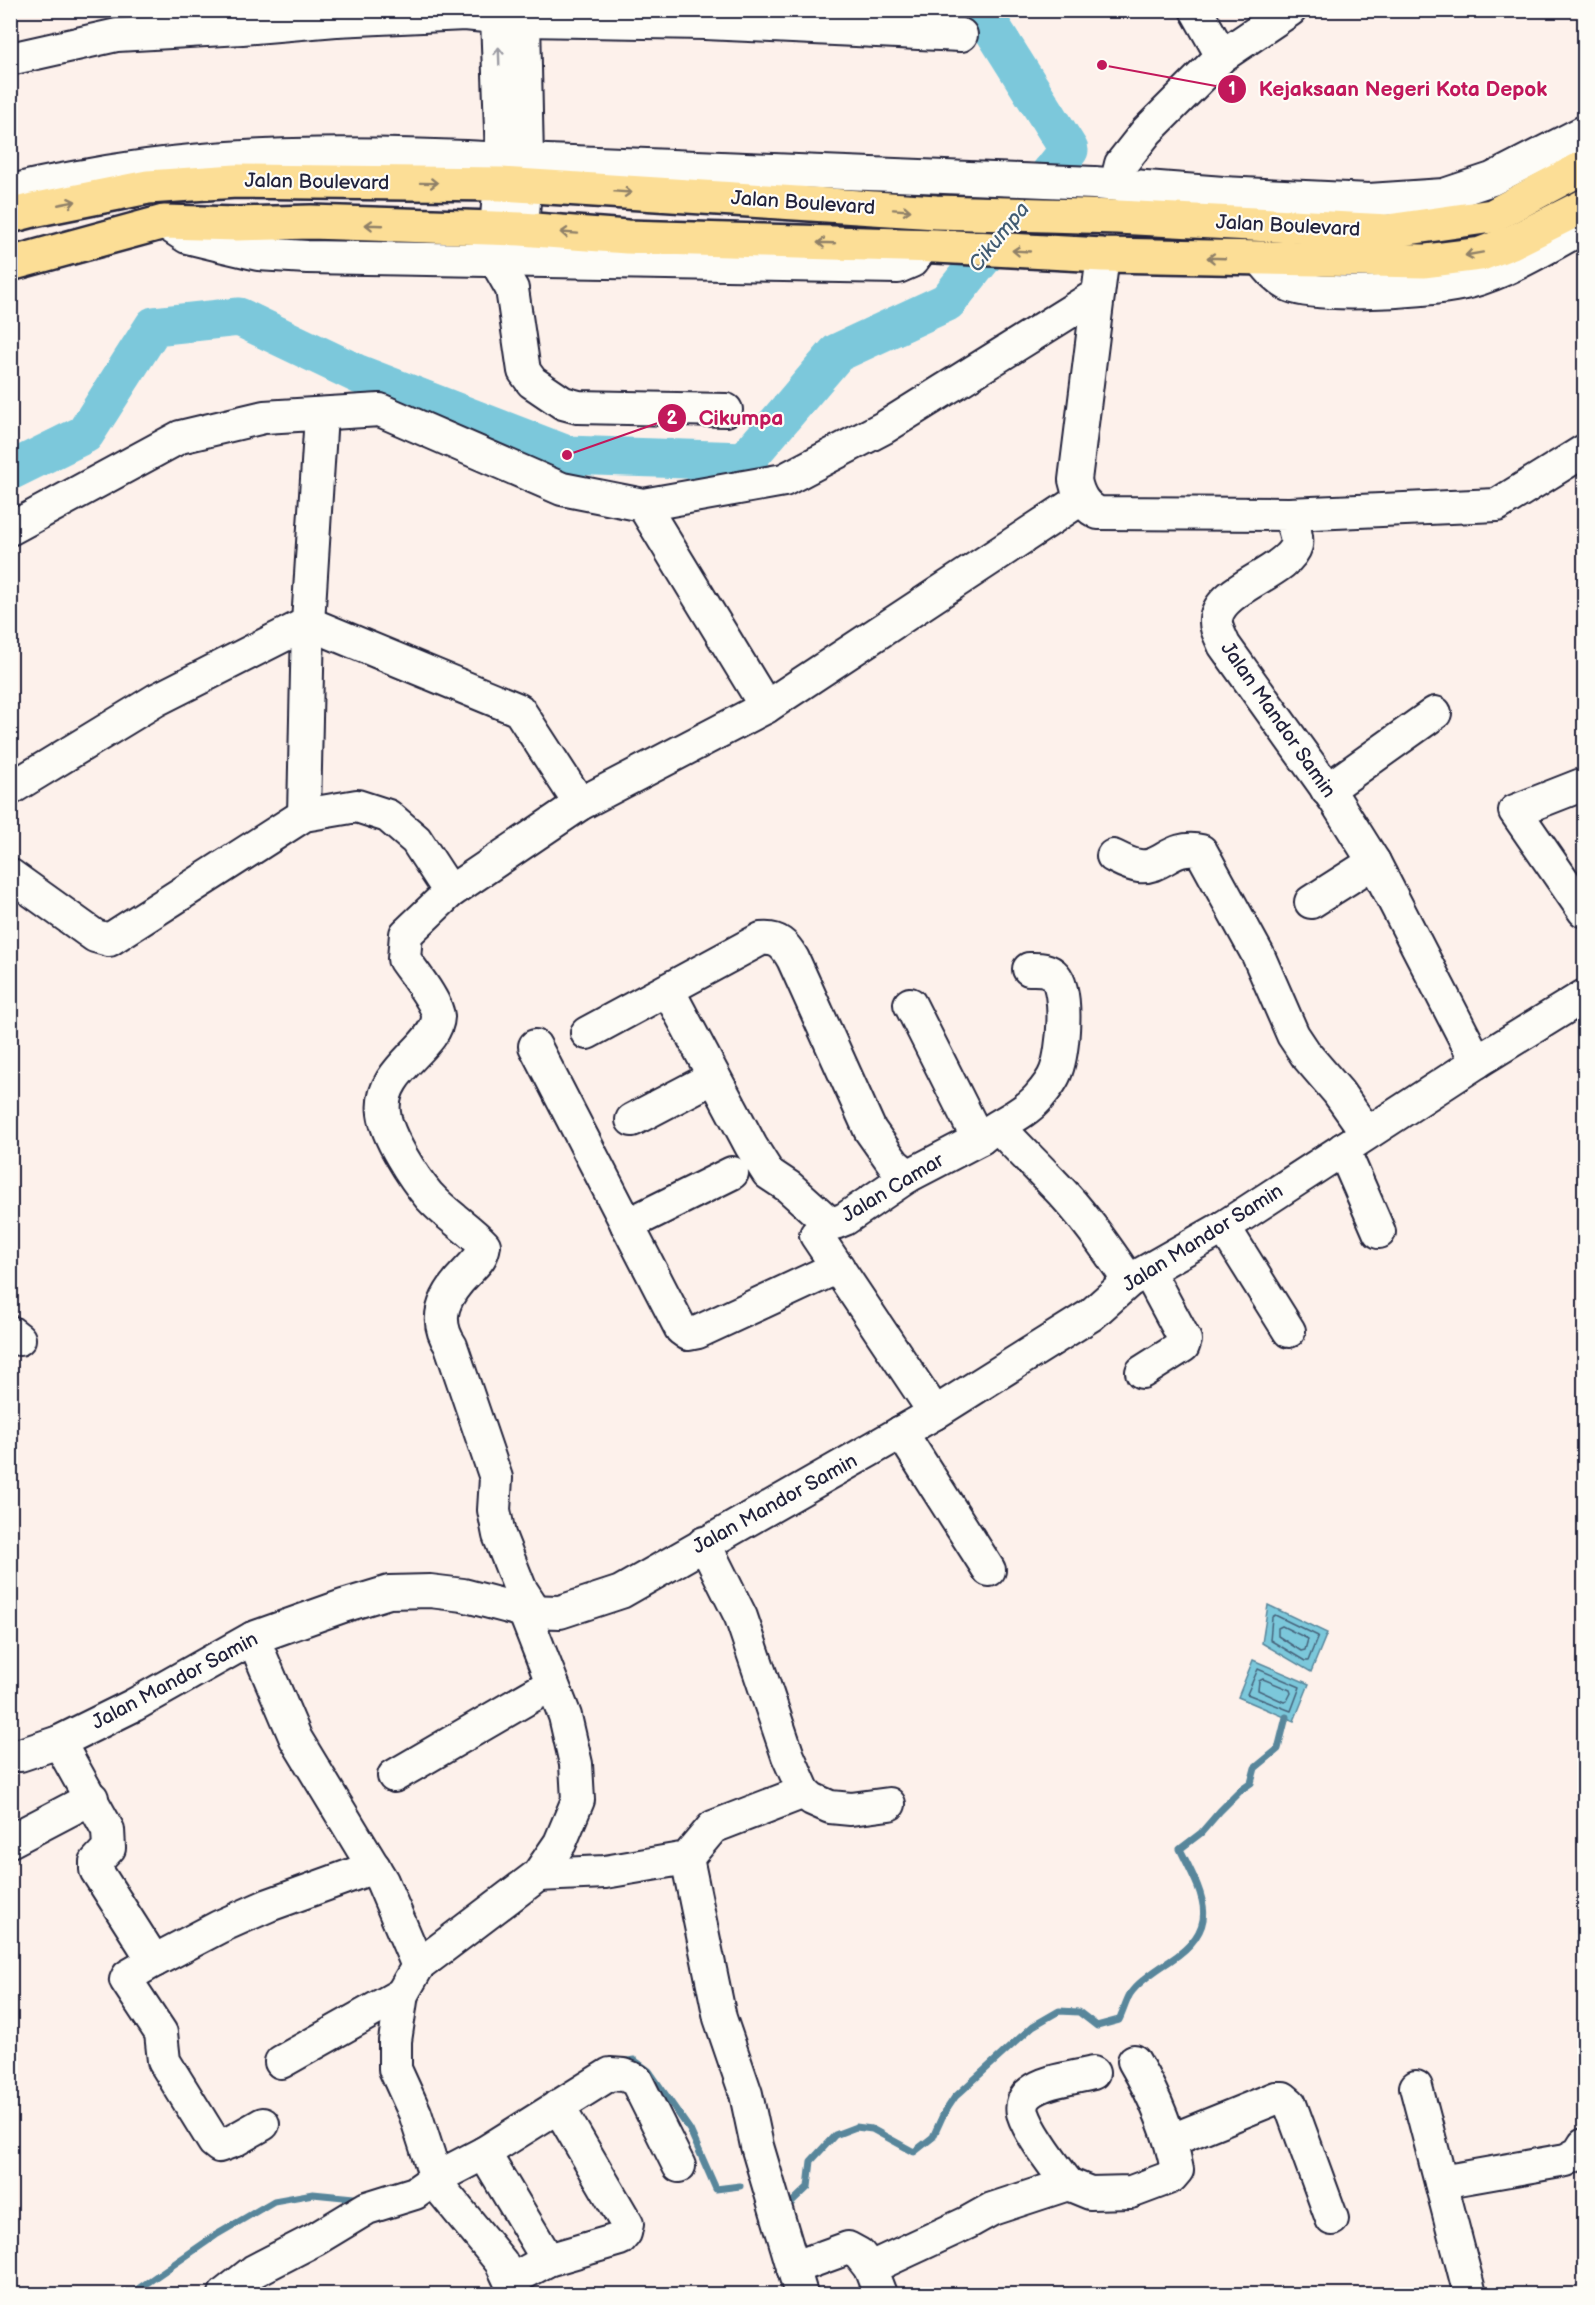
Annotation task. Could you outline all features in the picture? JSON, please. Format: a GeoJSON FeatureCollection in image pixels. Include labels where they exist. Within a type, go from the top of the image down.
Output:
{"type":"FeatureCollection","features":[{"type":"Feature","properties":{"kind":"main road","name":"Jalan Boulevard"},"geometry":{"type":"LineString","coordinates":[[10,216],[148,188],[236,181],[514,172],[936,212],[1117,217],[1388,231],[1492,216],[1584,167]]}},
{"type":"Feature","properties":{"kind":"main road","name":"Jalan Boulevard"},"geometry":{"type":"LineString","coordinates":[[10,264],[164,222],[237,224],[311,222],[508,229],[627,237],[930,246],[1103,255],[1261,260],[1425,261],[1481,254],[1512,242],[1584,206]]}},
{"type":"Feature","properties":{"kind":"main road"},"geometry":{"type":"LineString","coordinates":[[930,246],[936,212]]}},
{"type":"Feature","properties":{"kind":"street"},"geometry":{"type":"LineString","coordinates":[[1196,10],[1222,56]]}},
{"type":"Feature","properties":{"kind":"street"},"geometry":{"type":"LineString","coordinates":[[1116,184],[1121,164],[1147,131],[1222,56],[1290,10]]}},
{"type":"Feature","properties":{"kind":"street"},"geometry":{"type":"LineString","coordinates":[[10,59],[117,34],[141,21],[242,28],[336,15],[465,12],[511,18],[705,17],[961,35]]}},
{"type":"Feature","properties":{"kind":"street"},"geometry":{"type":"LineString","coordinates":[[511,18],[514,172],[508,229],[509,271],[524,371],[532,382],[563,403],[578,407],[726,410]]}},
{"type":"Feature","properties":{"kind":"street"},"geometry":{"type":"LineString","coordinates":[[10,192],[145,165],[319,153],[514,172],[1116,184],[1223,193],[1369,200],[1444,195],[1492,180],[1584,132]]}},
{"type":"Feature","properties":{"kind":"street"},"geometry":{"type":"LineString","coordinates":[[164,222],[187,237],[258,254],[509,271],[898,267],[912,261],[930,246]]}},
{"type":"Feature","properties":{"kind":"street"},"geometry":{"type":"LineString","coordinates":[[1261,260],[1272,272],[1291,286],[1311,291],[1444,288],[1470,282],[1508,266],[1584,227]]}},
{"type":"Feature","properties":{"kind":"street"},"geometry":{"type":"LineString","coordinates":[[1103,255],[1075,480],[1081,499],[1088,508],[1098,513],[1289,514],[1497,505],[1584,451]]}},
{"type":"Feature","properties":{"kind":"street"},"geometry":{"type":"LineString","coordinates":[[10,530],[180,437],[264,417],[380,410],[562,489],[643,505],[784,480],[885,427],[1098,294]]}},
{"type":"Feature","properties":{"kind":"street"},"geometry":{"type":"LineString","coordinates":[[304,815],[308,623],[321,415]]}},
{"type":"Feature","properties":{"kind":"street"},"geometry":{"type":"LineString","coordinates":[[558,2106],[627,2224],[625,2233],[620,2239],[530,2276],[501,2262],[436,2183],[415,2113],[395,2069],[396,2030],[402,1994],[418,1966],[538,1875],[560,1843],[578,1800],[576,1764],[565,1716],[552,1684],[529,1611],[499,1535],[494,1510],[496,1478],[451,1346],[442,1333],[441,1313],[450,1294],[482,1256],[484,1245],[471,1231],[430,1197],[391,1134],[384,1115],[383,1100],[388,1088],[401,1067],[435,1030],[438,1015],[427,990],[404,959],[406,934],[450,892],[579,804],[766,707],[1081,499]]}},
{"type":"Feature","properties":{"kind":"street"},"geometry":{"type":"LineString","coordinates":[[643,505],[766,707]]}},
{"type":"Feature","properties":{"kind":"street","name":"Jalan Mandor Samin"},"geometry":{"type":"LineString","coordinates":[[1289,514],[1296,544],[1289,558],[1244,586],[1221,608],[1216,618],[1217,628],[1224,645],[1328,790],[1374,862],[1477,1062]]}},
{"type":"Feature","properties":{"kind":"street"},"geometry":{"type":"LineString","coordinates":[[10,789],[156,700],[308,623],[519,710],[579,804]]}},
{"type":"Feature","properties":{"kind":"street"},"geometry":{"type":"LineString","coordinates":[[1328,790],[1435,713]]}},
{"type":"Feature","properties":{"kind":"street"},"geometry":{"type":"LineString","coordinates":[[1584,784],[1515,811],[1584,911]]}},
{"type":"Feature","properties":{"kind":"street"},"geometry":{"type":"LineString","coordinates":[[10,875],[95,936],[109,939],[304,815],[357,806],[388,816],[416,840],[450,892]]}},
{"type":"Feature","properties":{"kind":"street"},"geometry":{"type":"LineString","coordinates":[[1113,856],[1140,866],[1153,864],[1179,850],[1201,851],[1258,955],[1293,1035],[1338,1092],[1355,1141],[1379,1232]]}},
{"type":"Feature","properties":{"kind":"street"},"geometry":{"type":"LineString","coordinates":[[1311,902],[1374,862]]}},
{"type":"Feature","properties":{"kind":"street"},"geometry":{"type":"LineString","coordinates":[[587,1033],[761,939],[779,940],[793,959],[870,1130],[894,1164],[908,1176]]}},
{"type":"Feature","properties":{"kind":"street","name":"Jalan Camar"},"geometry":{"type":"LineString","coordinates":[[668,990],[768,1173],[789,1187],[828,1222],[835,1223],[845,1219],[908,1176],[1018,1116],[1038,1098],[1056,1073],[1064,1030],[1060,988],[1055,976],[1043,968],[1029,969]]}},
{"type":"Feature","properties":{"kind":"street","name":"Jalan Mandor Samin"},"geometry":{"type":"LineString","coordinates":[[10,1755],[20,1755],[59,1742],[134,1705],[253,1638],[389,1592],[430,1591],[463,1595],[529,1611],[560,1612],[621,1592],[935,1413],[1091,1315],[1138,1276],[1224,1227],[1477,1062],[1584,996]]}},
{"type":"Feature","properties":{"kind":"street"},"geometry":{"type":"LineString","coordinates":[[910,1004],[971,1125],[990,1132],[1023,1155],[1054,1183],[1095,1233],[1138,1276],[1185,1340],[1184,1346],[1142,1372]]}},
{"type":"Feature","properties":{"kind":"street"},"geometry":{"type":"LineString","coordinates":[[535,1046],[681,1329],[688,1334],[698,1332],[838,1267]]}},
{"type":"Feature","properties":{"kind":"street"},"geometry":{"type":"LineString","coordinates":[[632,1120],[714,1077]]}},
{"type":"Feature","properties":{"kind":"street"},"geometry":{"type":"LineString","coordinates":[[627,1225],[732,1173]]}},
{"type":"Feature","properties":{"kind":"street"},"geometry":{"type":"LineString","coordinates":[[1224,1227],[1289,1331]]}},
{"type":"Feature","properties":{"kind":"street"},"geometry":{"type":"LineString","coordinates":[[816,1235],[935,1413]]}},
{"type":"Feature","properties":{"kind":"street"},"geometry":{"type":"LineString","coordinates":[[901,1432],[989,1570]]}},
{"type":"Feature","properties":{"kind":"street"},"geometry":{"type":"LineString","coordinates":[[705,1543],[741,1617],[788,1756],[804,1792],[812,1799],[831,1807],[851,1809],[889,1804]]}},
{"type":"Feature","properties":{"kind":"street"},"geometry":{"type":"LineString","coordinates":[[253,1638],[296,1739],[382,1881],[418,1966]]}},
{"type":"Feature","properties":{"kind":"street"},"geometry":{"type":"LineString","coordinates":[[394,1776],[552,1684]]}},
{"type":"Feature","properties":{"kind":"street"},"geometry":{"type":"LineString","coordinates":[[59,1742],[108,1830],[109,1840],[106,1853],[96,1862],[96,1870],[154,1961]]}},
{"type":"Feature","properties":{"kind":"street"},"geometry":{"type":"LineString","coordinates":[[538,1875],[605,1872],[687,1858],[713,1827],[804,1792]]}},
{"type":"Feature","properties":{"kind":"street"},"geometry":{"type":"LineString","coordinates":[[10,1841],[92,1798]]}},
{"type":"Feature","properties":{"kind":"street"},"geometry":{"type":"LineString","coordinates":[[687,1858],[720,2018],[746,2094],[757,2146],[797,2281],[848,2248],[859,2254],[875,2281],[967,2223],[992,2210],[1068,2184]]}},
{"type":"Feature","properties":{"kind":"street"},"geometry":{"type":"LineString","coordinates":[[263,2124],[224,2145],[219,2146],[214,2142],[164,2061],[161,2033],[126,1980],[128,1976],[154,1961],[219,1927],[269,1905],[374,1867]]}},
{"type":"Feature","properties":{"kind":"street"},"geometry":{"type":"LineString","coordinates":[[281,2062],[402,1994]]}},
{"type":"Feature","properties":{"kind":"street"},"geometry":{"type":"LineString","coordinates":[[1093,2073],[1041,2086],[1030,2092],[1023,2104],[1023,2114],[1044,2151],[1068,2184],[1090,2193],[1131,2192],[1172,2177],[1177,2170],[1172,2140],[1134,2061]]}},
{"type":"Feature","properties":{"kind":"street"},"geometry":{"type":"LineString","coordinates":[[225,2295],[254,2271],[314,2240],[367,2208],[415,2193],[436,2178],[484,2153],[610,2074],[624,2075],[636,2080],[679,2166]]}},
{"type":"Feature","properties":{"kind":"street"},"geometry":{"type":"LineString","coordinates":[[1416,2087],[1470,2295]]}},
{"type":"Feature","properties":{"kind":"street"},"geometry":{"type":"LineString","coordinates":[[1172,2140],[1276,2097],[1283,2097],[1290,2104],[1332,2219]]}},
{"type":"Feature","properties":{"kind":"street"},"geometry":{"type":"LineString","coordinates":[[1441,2182],[1566,2160],[1579,2153],[1584,2145]]}},
{"type":"Feature","properties":{"kind":"street"},"geometry":{"type":"LineString","coordinates":[[484,2153],[530,2276]]}},
{"type":"Feature","properties":{"kind":"water"},"geometry":{"type":"Polygon","coordinates":[[[1268,1605],[1327,1633],[1311,1672],[1262,1643],[1268,1605]]]}},
{"type":"Feature","properties":{"kind":"water"},"geometry":{"type":"Polygon","coordinates":[[[1253,1660],[1309,1684],[1294,1721],[1238,1697],[1253,1660]]]}},
{"type":"Feature","properties":{"kind":"waterway","name":"Cikumpa"},"geometry":{"type":"LineString","coordinates":[[10,471],[85,434],[154,326],[239,317],[358,374],[567,455],[745,461],[837,353],[947,302],[1069,150],[981,10]]}},
{"type":"Feature","properties":{"kind":"waterway"},"geometry":{"type":"LineString","coordinates":[[785,2209],[808,2187],[811,2161],[835,2135],[856,2127],[872,2129],[914,2152],[933,2137],[943,2115],[955,2097],[1033,2026],[1059,2011],[1079,2012],[1097,2026],[1119,2020],[1134,1989],[1187,1948],[1197,1936],[1203,1923],[1204,1909],[1201,1896],[1180,1849],[1201,1833],[1220,1811],[1251,1783],[1255,1768],[1278,1749],[1286,1717]]}},
{"type":"Feature","properties":{"kind":"waterway"},"geometry":{"type":"LineString","coordinates":[[623,2062],[634,2060],[649,2071],[690,2130],[716,2189],[740,2186]]}},
{"type":"Feature","properties":{"kind":"waterway"},"geometry":{"type":"LineString","coordinates":[[131,2294],[216,2235],[274,2201],[313,2194],[364,2199]]}},
{"type":"Feature","properties":{"kind":"place","name":"Kejaksaan Negeri Kota Depok"},"geometry":{"type":"Point","coordinates":[1102,65]}},
{"type":"Feature","properties":{"kind":"place","name":"Cikumpa"},"geometry":{"type":"Point","coordinates":[567,455]}}]}
